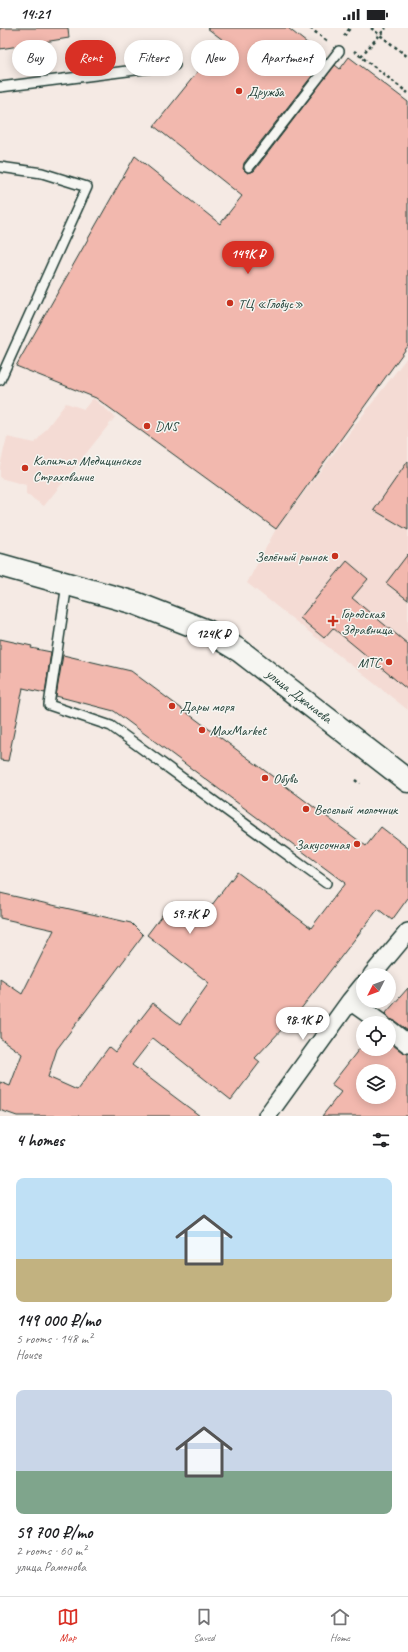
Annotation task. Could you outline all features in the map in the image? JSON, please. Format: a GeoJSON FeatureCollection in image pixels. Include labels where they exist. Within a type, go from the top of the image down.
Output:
{"type":"FeatureCollection","features":[{"type":"Feature","properties":{"kind":"street","name":"улица Джанаева"},"geometry":{"type":"LineString","coordinates":[[0,565],[135,603],[207,631],[240,652],[408,781]]}},
{"type":"Feature","properties":{"kind":"street"},"geometry":{"type":"LineString","coordinates":[[378,968],[408,932]]}},
{"type":"Feature","properties":{"kind":"street"},"geometry":{"type":"LineString","coordinates":[[267,1116],[356,994]]}},
{"type":"Feature","properties":{"kind":"street"},"geometry":{"type":"LineString","coordinates":[[350,1001],[371,1016]]}},
{"type":"Feature","properties":{"kind":"street"},"geometry":{"type":"LineString","coordinates":[[396,1035],[408,1044]]}},
{"type":"Feature","properties":{"kind":"lane"},"geometry":{"type":"LineString","coordinates":[[249,167],[340,51]]}},
{"type":"Feature","properties":{"kind":"lane"},"geometry":{"type":"LineString","coordinates":[[0,86],[124,71]]}},
{"type":"Feature","properties":{"kind":"lane"},"geometry":{"type":"LineString","coordinates":[[0,167],[42,173],[87,187],[0,380]]}},
{"type":"Feature","properties":{"kind":"lane"},"geometry":{"type":"LineString","coordinates":[[67,584],[49,704],[111,726],[326,883]]}},
{"type":"Feature","properties":{"kind":"path"},"geometry":{"type":"LineString","coordinates":[[311,28],[340,51],[355,51],[408,93]]}},
{"type":"Feature","properties":{"kind":"path"},"geometry":{"type":"LineString","coordinates":[[371,28],[408,57]]}},
{"type":"Feature","properties":{"kind":"path"},"geometry":{"type":"LineString","coordinates":[[361,56],[386,28]]}},
{"type":"Feature","properties":{"kind":"path"},"geometry":{"type":"LineString","coordinates":[[404,55],[408,51]]}},
{"type":"Feature","properties":{"kind":"path"},"geometry":{"type":"LineString","coordinates":[[355,780],[360,784]]}},
{"type":"Feature","properties":{"kind":"shaded area","name":"Зелёный рынок"},"geometry":{"type":"Polygon","coordinates":[[[408,356],[408,710],[247,583],[276,529],[408,356]]]}},
{"type":"Feature","properties":{"kind":"shaded area"},"geometry":{"type":"Polygon","coordinates":[[[93,398],[115,417],[44,506],[26,494],[26,485],[0,478],[0,466],[7,437],[35,443],[66,403],[84,409],[93,398]]]}},
{"type":"Feature","properties":{"kind":"building"},"geometry":{"type":"Polygon","coordinates":[[[0,28],[68,28],[69,38],[56,40],[12,40],[12,47],[0,49],[0,28]]]}},
{"type":"Feature","properties":{"kind":"building","name":"ТЦ «Глобус»"},"geometry":{"type":"Polygon","coordinates":[[[207,28],[288,28],[303,40],[247,40],[247,76],[312,76],[244,163],[243,169],[248,173],[254,171],[335,65],[340,69],[349,57],[408,102],[408,346],[276,529],[96,398],[16,366],[135,156],[220,224],[242,196],[154,126],[194,76],[239,76],[239,40],[223,40],[207,28]]]}},
{"type":"Feature","properties":{"kind":"building"},"geometry":{"type":"Polygon","coordinates":[[[408,461],[408,530],[374,510],[408,461]]]}},
{"type":"Feature","properties":{"kind":"building"},"geometry":{"type":"Polygon","coordinates":[[[408,554],[408,600],[386,583],[408,554]]]}},
{"type":"Feature","properties":{"kind":"building"},"geometry":{"type":"Polygon","coordinates":[[[347,561],[368,579],[352,598],[408,644],[408,690],[333,628],[324,638],[300,618],[347,561]]]}},
{"type":"Feature","properties":{"kind":"building"},"geometry":{"type":"Polygon","coordinates":[[[0,639],[51,652],[45,693],[23,688],[8,761],[0,760],[0,639]]]}},
{"type":"Feature","properties":{"kind":"building"},"geometry":{"type":"Polygon","coordinates":[[[63,655],[131,671],[366,846],[381,827],[408,848],[408,898],[392,920],[378,909],[300,1010],[255,1058],[260,1062],[231,1100],[153,1038],[132,1065],[200,1116],[17,1116],[0,1110],[0,1082],[10,1086],[22,1054],[0,1038],[0,979],[22,994],[54,930],[0,918],[0,893],[131,923],[143,935],[57,1049],[48,1077],[77,1090],[109,1047],[115,1052],[153,1003],[180,1024],[209,983],[147,935],[172,902],[199,922],[237,872],[311,928],[345,883],[114,711],[56,696],[63,655]]]}},
{"type":"Feature","properties":{"kind":"building"},"geometry":{"type":"Polygon","coordinates":[[[408,988],[408,1031],[396,1022],[396,1016],[387,1016],[385,1014],[390,1008],[396,1008],[396,1002],[408,988]]]}},
{"type":"Feature","properties":{"kind":"building"},"geometry":{"type":"Polygon","coordinates":[[[396,1047],[408,1054],[408,1116],[322,1116],[341,1092],[331,1085],[356,1053],[356,1056],[396,1056],[396,1047]]]}},
{"type":"Feature","properties":{"kind":"place","name":"Дружба"},"geometry":{"type":"Point","coordinates":[239,91]}},
{"type":"Feature","properties":{"kind":"place","name":"ТЦ «Глобус»"},"geometry":{"type":"Point","coordinates":[230,303]}},
{"type":"Feature","properties":{"kind":"place","name":"DNS"},"geometry":{"type":"Point","coordinates":[147,426]}},
{"type":"Feature","properties":{"kind":"place","name":"Капитал Медицинское Страхование"},"geometry":{"type":"Point","coordinates":[25,468]}},
{"type":"Feature","properties":{"kind":"place","name":"Зелёный рынок"},"geometry":{"type":"Point","coordinates":[335,556]}},
{"type":"Feature","properties":{"kind":"place","name":"Городская Здравница"},"geometry":{"type":"Point","coordinates":[333,621]}},
{"type":"Feature","properties":{"kind":"place","name":"МТС"},"geometry":{"type":"Point","coordinates":[389,662]}},
{"type":"Feature","properties":{"kind":"place","name":"Дары моря"},"geometry":{"type":"Point","coordinates":[172,706]}},
{"type":"Feature","properties":{"kind":"place","name":"MaxMarket"},"geometry":{"type":"Point","coordinates":[202,730]}},
{"type":"Feature","properties":{"kind":"place","name":"Обувь"},"geometry":{"type":"Point","coordinates":[265,778]}},
{"type":"Feature","properties":{"kind":"place","name":"Веселый молочник"},"geometry":{"type":"Point","coordinates":[306,809]}},
{"type":"Feature","properties":{"kind":"place","name":"Закусочная"},"geometry":{"type":"Point","coordinates":[357,844]}}]}
